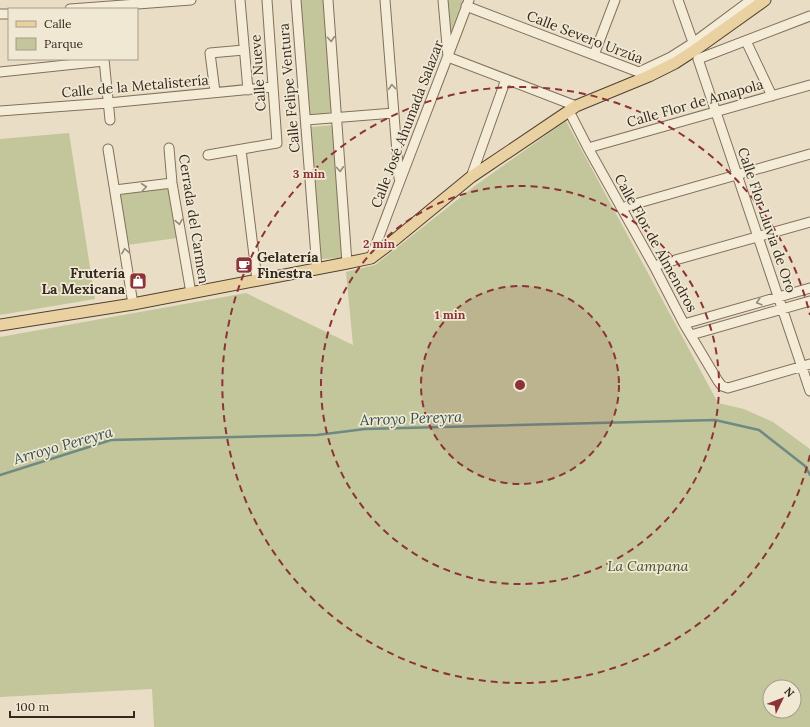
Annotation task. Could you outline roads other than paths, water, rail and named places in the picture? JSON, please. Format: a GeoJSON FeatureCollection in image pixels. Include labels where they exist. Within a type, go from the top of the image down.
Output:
{"type":"FeatureCollection","features":[{"type":"Feature","properties":{"kind":"main road"},"geometry":{"type":"LineString","coordinates":[[0,325],[133,304],[347,264],[371,258],[471,177],[572,108],[649,76],[675,63],[696,51],[740,8],[766,0]]}},
{"type":"Feature","properties":{"kind":"street"},"geometry":{"type":"LineString","coordinates":[[79,8],[191,0]]}},
{"type":"Feature","properties":{"kind":"street"},"geometry":{"type":"LineString","coordinates":[[240,0],[248,90]]}},
{"type":"Feature","properties":{"kind":"street","name":"Calle Nueve"},"geometry":{"type":"LineString","coordinates":[[241,150],[277,143],[267,0]]}},
{"type":"Feature","properties":{"kind":"street","name":"Calle Felipe Ventura"},"geometry":{"type":"LineString","coordinates":[[296,0],[317,269]]}},
{"type":"Feature","properties":{"kind":"street"},"geometry":{"type":"LineString","coordinates":[[328,0],[347,264]]}},
{"type":"Feature","properties":{"kind":"street"},"geometry":{"type":"LineString","coordinates":[[385,0],[399,181]]}},
{"type":"Feature","properties":{"kind":"street"},"geometry":{"type":"LineString","coordinates":[[443,0],[448,57],[506,79],[572,108]]}},
{"type":"Feature","properties":{"kind":"street","name":"Calle Flor Lluvia de Oro"},"geometry":{"type":"LineString","coordinates":[[678,0],[782,309],[806,366],[810,391]]}},
{"type":"Feature","properties":{"kind":"street"},"geometry":{"type":"LineString","coordinates":[[740,8],[751,0]]}},
{"type":"Feature","properties":{"kind":"street"},"geometry":{"type":"LineString","coordinates":[[594,55],[612,1]]}},
{"type":"Feature","properties":{"kind":"street","name":"Calle José Ahumada Salazar"},"geometry":{"type":"LineString","coordinates":[[371,258],[399,181],[448,57],[467,3]]}},
{"type":"Feature","properties":{"kind":"street","name":"Calle Severo Urzúa"},"geometry":{"type":"LineString","coordinates":[[467,3],[649,76]]}},
{"type":"Feature","properties":{"kind":"street"},"geometry":{"type":"LineString","coordinates":[[639,72],[671,57],[746,41],[810,16]]}},
{"type":"Feature","properties":{"kind":"street"},"geometry":{"type":"LineString","coordinates":[[746,41],[772,96]]}},
{"type":"Feature","properties":{"kind":"street"},"geometry":{"type":"LineString","coordinates":[[215,92],[210,53],[244,50]]}},
{"type":"Feature","properties":{"kind":"street"},"geometry":{"type":"LineString","coordinates":[[0,72],[104,60],[110,120]]}},
{"type":"Feature","properties":{"kind":"street"},"geometry":{"type":"LineString","coordinates":[[471,177],[506,79]]}},
{"type":"Feature","properties":{"kind":"street","name":"Calle Flor de Amapola"},"geometry":{"type":"LineString","coordinates":[[588,148],[810,85]]}},
{"type":"Feature","properties":{"kind":"street","name":"Calle de la Metalistería"},"geometry":{"type":"LineString","coordinates":[[0,111],[108,103],[273,87]]}},
{"type":"Feature","properties":{"kind":"street","name":"Calle Flor de Almendros"},"geometry":{"type":"LineString","coordinates":[[572,108],[588,148],[654,266],[684,324],[722,386],[728,388],[806,366]]}},
{"type":"Feature","properties":{"kind":"street"},"geometry":{"type":"LineString","coordinates":[[306,120],[394,113]]}},
{"type":"Feature","properties":{"kind":"street"},"geometry":{"type":"LineString","coordinates":[[108,148],[133,304]]}},
{"type":"Feature","properties":{"kind":"street","name":"Cerrada del Carmen"},"geometry":{"type":"LineString","coordinates":[[169,148],[172,183],[191,293]]}},
{"type":"Feature","properties":{"kind":"street"},"geometry":{"type":"LineString","coordinates":[[208,154],[241,150],[257,280]]}},
{"type":"Feature","properties":{"kind":"street"},"geometry":{"type":"LineString","coordinates":[[621,208],[810,154]]}},
{"type":"Feature","properties":{"kind":"street"},"geometry":{"type":"LineString","coordinates":[[115,190],[172,183]]}},
{"type":"Feature","properties":{"kind":"street"},"geometry":{"type":"LineString","coordinates":[[654,266],[810,222]]}},
{"type":"Feature","properties":{"kind":"street"},"geometry":{"type":"LineString","coordinates":[[684,324],[810,288]]}},
{"type":"Feature","properties":{"kind":"street"},"geometry":{"type":"LineString","coordinates":[[691,336],[810,301]]}},
{"type":"Feature","properties":{"kind":"waterway","name":"Arroyo Pereyra"},"geometry":{"type":"LineString","coordinates":[[0,475],[111,440],[317,435],[365,429],[715,420],[759,430],[805,466],[810,475]]}},
{"type":"Feature","properties":{"kind":"place","name":"Gelatería Finestra"},"geometry":{"type":"Point","coordinates":[244,265]}},
{"type":"Feature","properties":{"kind":"place","name":"Frutería La Mexicana"},"geometry":{"type":"Point","coordinates":[138,281]}},
{"type":"Feature","properties":{"kind":"park label","name":"La Campana"},"geometry":{"type":"Point","coordinates":[648,566]}}]}
